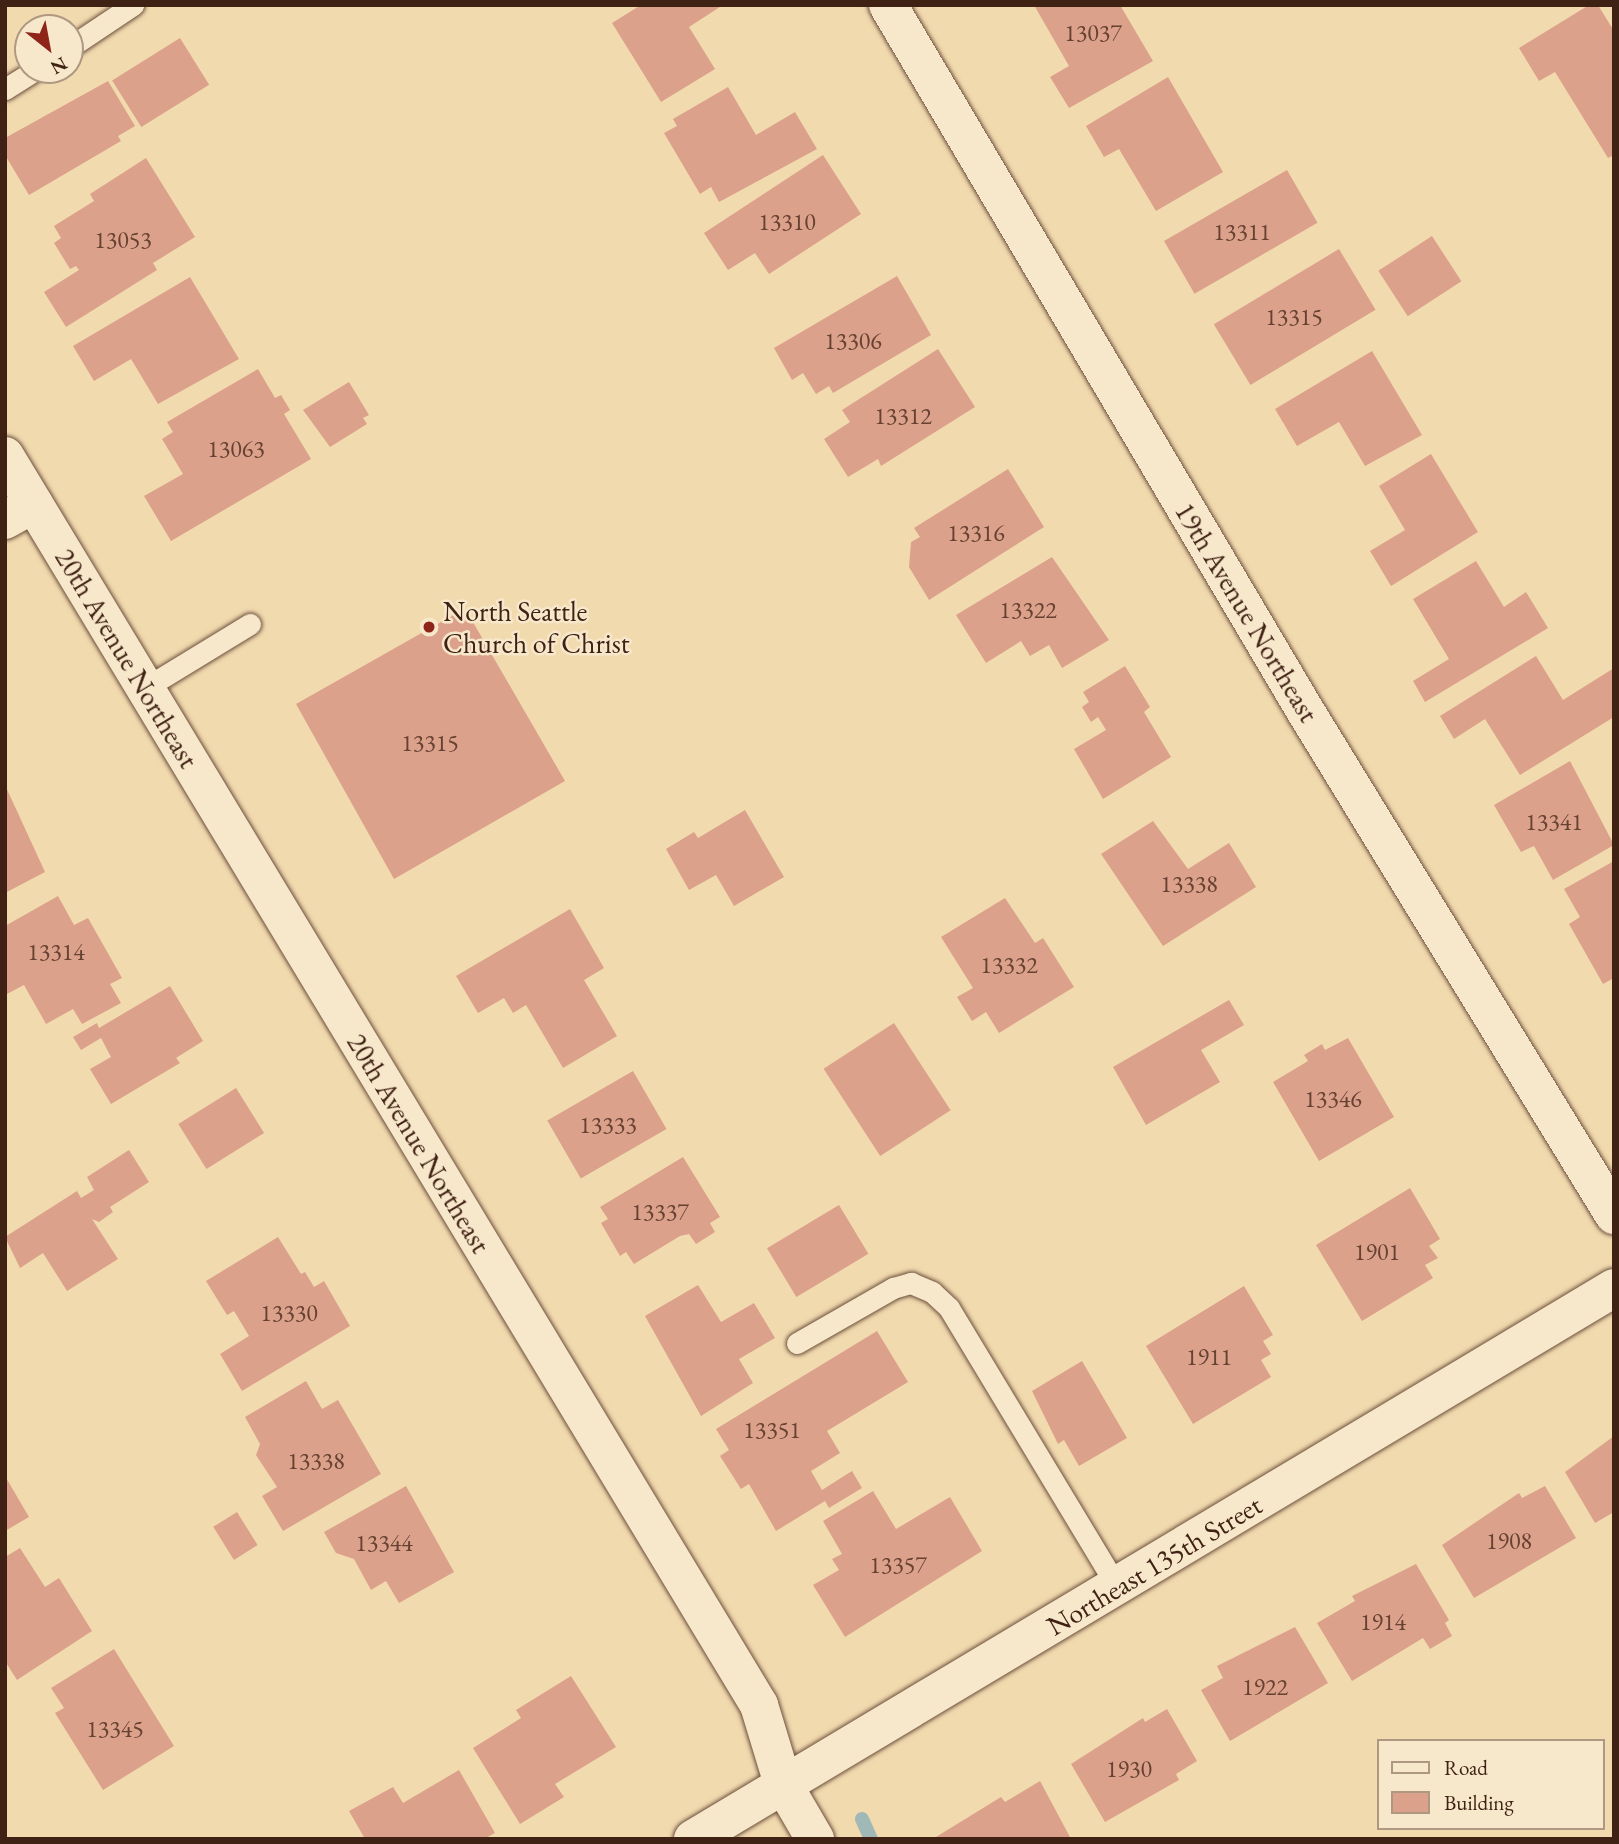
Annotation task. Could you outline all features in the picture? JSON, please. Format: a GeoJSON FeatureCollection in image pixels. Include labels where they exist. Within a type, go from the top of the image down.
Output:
{"type":"FeatureCollection","features":[{"type":"Feature","properties":{"kind":"street","name":"19th Avenue Northeast"},"geometry":{"type":"LineString","coordinates":[[888,5],[1306,712],[1614,1215]]}},
{"type":"Feature","properties":{"kind":"street","name":"20th Avenue Northeast"},"geometry":{"type":"LineString","coordinates":[[5,456],[20,512],[145,688],[759,1705],[783,1784],[815,1839]]}},
{"type":"Feature","properties":{"kind":"street","name":"Northeast 135th Street"},"geometry":{"type":"LineString","coordinates":[[692,1839],[1118,1588],[1614,1288]]}},
{"type":"Feature","properties":{"kind":"lane"},"geometry":{"type":"LineString","coordinates":[[84,38],[133,5]]}},
{"type":"Feature","properties":{"kind":"lane"},"geometry":{"type":"LineString","coordinates":[[145,688],[250,624]]}},
{"type":"Feature","properties":{"kind":"lane"},"geometry":{"type":"LineString","coordinates":[[797,1343],[893,1288],[911,1283],[932,1292],[949,1308],[1118,1588]]}},
{"type":"Feature","properties":{"kind":"building"},"geometry":{"type":"Polygon","coordinates":[[[641,5],[723,5],[689,27],[715,69],[661,102],[612,23],[641,5]]]}},
{"type":"Feature","properties":{"kind":"building"},"geometry":{"type":"Polygon","coordinates":[[[1034,5],[1120,5],[1153,61],[1069,108],[1050,77],[1069,66],[1034,5]]]}},
{"type":"Feature","properties":{"kind":"building"},"geometry":{"type":"Polygon","coordinates":[[[1589,5],[1598,5],[1614,31],[1614,155],[1608,158],[1555,72],[1539,81],[1519,48],[1589,5]]]}},
{"type":"Feature","properties":{"kind":"building"},"geometry":{"type":"Polygon","coordinates":[[[180,38],[209,85],[141,127],[112,80],[180,38]]]}},
{"type":"Feature","properties":{"kind":"building"},"geometry":{"type":"Polygon","coordinates":[[[1168,77],[1223,172],[1156,211],[1119,149],[1104,157],[1086,126],[1168,77]]]}},
{"type":"Feature","properties":{"kind":"building"},"geometry":{"type":"Polygon","coordinates":[[[108,81],[135,126],[118,136],[121,141],[29,195],[5,155],[5,138],[108,81]]]}},
{"type":"Feature","properties":{"kind":"building"},"geometry":{"type":"Polygon","coordinates":[[[728,87],[756,135],[795,112],[817,149],[719,202],[711,187],[700,194],[664,133],[677,126],[673,119],[728,87]]]}},
{"type":"Feature","properties":{"kind":"building"},"geometry":{"type":"Polygon","coordinates":[[[823,155],[861,214],[769,274],[755,253],[728,270],[704,233],[823,155]]]}},
{"type":"Feature","properties":{"kind":"building"},"geometry":{"type":"Polygon","coordinates":[[[146,158],[195,237],[153,263],[157,270],[66,327],[44,292],[79,270],[76,266],[70,269],[54,243],[61,238],[54,226],[94,201],[90,194],[146,158]]]}},
{"type":"Feature","properties":{"kind":"building"},"geometry":{"type":"Polygon","coordinates":[[[1287,170],[1318,223],[1195,294],[1164,241],[1287,170]]]}},
{"type":"Feature","properties":{"kind":"building"},"geometry":{"type":"Polygon","coordinates":[[[1432,236],[1461,281],[1408,316],[1378,271],[1432,236]]]}},
{"type":"Feature","properties":{"kind":"building"},"geometry":{"type":"Polygon","coordinates":[[[1339,249],[1376,310],[1250,385],[1214,324],[1339,249]]]}},
{"type":"Feature","properties":{"kind":"building"},"geometry":{"type":"Polygon","coordinates":[[[897,276],[931,335],[833,393],[829,386],[816,394],[803,373],[792,380],[774,348],[897,276]]]}},
{"type":"Feature","properties":{"kind":"building"},"geometry":{"type":"Polygon","coordinates":[[[190,277],[239,359],[158,404],[131,359],[94,381],[73,346],[190,277]]]}},
{"type":"Feature","properties":{"kind":"building"},"geometry":{"type":"Polygon","coordinates":[[[938,349],[975,407],[881,466],[878,459],[848,477],[824,439],[850,422],[842,410],[938,349]]]}},
{"type":"Feature","properties":{"kind":"building"},"geometry":{"type":"Polygon","coordinates":[[[1372,351],[1422,435],[1365,466],[1339,422],[1297,446],[1275,409],[1372,351]]]}},
{"type":"Feature","properties":{"kind":"building"},"geometry":{"type":"Polygon","coordinates":[[[258,369],[275,398],[281,395],[290,410],[284,414],[311,459],[171,541],[144,496],[183,474],[162,439],[173,432],[167,422],[258,369]]]}},
{"type":"Feature","properties":{"kind":"building"},"geometry":{"type":"Polygon","coordinates":[[[349,382],[369,415],[363,418],[367,424],[330,447],[303,410],[349,382]]]}},
{"type":"Feature","properties":{"kind":"building"},"geometry":{"type":"Polygon","coordinates":[[[1431,454],[1478,532],[1391,586],[1370,551],[1405,530],[1379,486],[1431,454]]]}},
{"type":"Feature","properties":{"kind":"building"},"geometry":{"type":"Polygon","coordinates":[[[1008,469],[1044,527],[929,600],[909,567],[911,542],[920,537],[914,528],[1008,469]]]}},
{"type":"Feature","properties":{"kind":"building"},"geometry":{"type":"Polygon","coordinates":[[[1052,557],[1109,640],[1062,668],[1049,645],[1030,656],[1021,641],[986,663],[956,615],[1052,557]]]}},
{"type":"Feature","properties":{"kind":"building"},"geometry":{"type":"Polygon","coordinates":[[[1476,561],[1504,607],[1526,592],[1548,628],[1425,702],[1413,681],[1449,659],[1413,599],[1476,561]]]}},
{"type":"Feature","properties":{"kind":"building"},"geometry":{"type":"Polygon","coordinates":[[[457,613],[461,621],[470,617],[565,781],[394,879],[296,704],[457,613]]]}},
{"type":"Feature","properties":{"kind":"building"},"geometry":{"type":"Polygon","coordinates":[[[1536,656],[1563,700],[1614,668],[1614,717],[1520,775],[1485,719],[1454,739],[1440,716],[1536,656]]]}},
{"type":"Feature","properties":{"kind":"building"},"geometry":{"type":"Polygon","coordinates":[[[1125,666],[1150,707],[1144,712],[1171,757],[1103,799],[1074,749],[1106,730],[1098,717],[1091,722],[1082,707],[1089,702],[1083,692],[1125,666]]]}},
{"type":"Feature","properties":{"kind":"building"},"geometry":{"type":"Polygon","coordinates":[[[1570,761],[1614,845],[1553,880],[1534,846],[1521,852],[1494,805],[1570,761]]]}},
{"type":"Feature","properties":{"kind":"building"},"geometry":{"type":"Polygon","coordinates":[[[5,785],[45,872],[5,893],[5,785]]]}},
{"type":"Feature","properties":{"kind":"building"},"geometry":{"type":"Polygon","coordinates":[[[745,810],[784,877],[734,906],[716,875],[689,890],[666,849],[694,832],[698,838],[745,810]]]}},
{"type":"Feature","properties":{"kind":"building"},"geometry":{"type":"Polygon","coordinates":[[[1153,821],[1188,869],[1229,843],[1256,887],[1163,946],[1101,854],[1153,821]]]}},
{"type":"Feature","properties":{"kind":"building"},"geometry":{"type":"Polygon","coordinates":[[[1614,861],[1614,978],[1603,984],[1569,924],[1580,917],[1564,889],[1614,861]]]}},
{"type":"Feature","properties":{"kind":"building"},"geometry":{"type":"Polygon","coordinates":[[[58,896],[74,925],[88,918],[122,978],[110,984],[121,1003],[82,1024],[73,1009],[46,1024],[24,985],[5,995],[5,926],[58,896]]]}},
{"type":"Feature","properties":{"kind":"building"},"geometry":{"type":"Polygon","coordinates":[[[1005,898],[1035,943],[1043,938],[1074,987],[999,1033],[986,1012],[972,1021],[957,997],[973,988],[941,937],[1005,898]]]}},
{"type":"Feature","properties":{"kind":"building"},"geometry":{"type":"Polygon","coordinates":[[[570,909],[604,968],[584,980],[617,1036],[563,1068],[526,1005],[513,1013],[504,998],[478,1013],[456,976],[570,909]]]}},
{"type":"Feature","properties":{"kind":"building"},"geometry":{"type":"Polygon","coordinates":[[[170,986],[203,1041],[176,1058],[180,1063],[111,1104],[90,1069],[111,1057],[101,1038],[81,1050],[73,1037],[97,1023],[99,1028],[170,986]]]}},
{"type":"Feature","properties":{"kind":"building"},"geometry":{"type":"Polygon","coordinates":[[[1229,1000],[1244,1025],[1201,1050],[1220,1082],[1146,1125],[1113,1067],[1229,1000]]]}},
{"type":"Feature","properties":{"kind":"building"},"geometry":{"type":"Polygon","coordinates":[[[894,1023],[951,1110],[880,1156],[824,1069],[894,1023]]]}},
{"type":"Feature","properties":{"kind":"building"},"geometry":{"type":"Polygon","coordinates":[[[1348,1038],[1394,1117],[1319,1161],[1273,1082],[1308,1061],[1304,1055],[1322,1044],[1325,1050],[1348,1038]]]}},
{"type":"Feature","properties":{"kind":"building"},"geometry":{"type":"Polygon","coordinates":[[[633,1071],[666,1129],[581,1179],[547,1120],[633,1071]]]}},
{"type":"Feature","properties":{"kind":"building"},"geometry":{"type":"Polygon","coordinates":[[[236,1088],[264,1133],[206,1169],[178,1124],[236,1088]]]}},
{"type":"Feature","properties":{"kind":"building"},"geometry":{"type":"Polygon","coordinates":[[[129,1150],[149,1182],[110,1207],[113,1212],[99,1222],[92,1219],[118,1259],[67,1291],[43,1253],[20,1268],[5,1237],[77,1191],[81,1198],[94,1190],[87,1177],[129,1150]]]}},
{"type":"Feature","properties":{"kind":"building"},"geometry":{"type":"Polygon","coordinates":[[[683,1157],[720,1217],[710,1223],[715,1232],[696,1244],[689,1234],[680,1236],[634,1264],[626,1252],[620,1256],[601,1223],[608,1219],[600,1207],[683,1157]]]}},
{"type":"Feature","properties":{"kind":"building"},"geometry":{"type":"Polygon","coordinates":[[[1410,1188],[1440,1239],[1429,1246],[1438,1258],[1425,1265],[1433,1278],[1362,1321],[1316,1245],[1410,1188]]]}},
{"type":"Feature","properties":{"kind":"building"},"geometry":{"type":"Polygon","coordinates":[[[839,1205],[868,1254],[796,1297],[767,1248],[839,1205]]]}},
{"type":"Feature","properties":{"kind":"building"},"geometry":{"type":"Polygon","coordinates":[[[278,1237],[301,1274],[305,1272],[314,1287],[324,1281],[350,1326],[242,1391],[220,1354],[249,1336],[234,1311],[227,1315],[206,1281],[278,1237]]]}},
{"type":"Feature","properties":{"kind":"building"},"geometry":{"type":"Polygon","coordinates":[[[698,1285],[721,1322],[754,1303],[775,1338],[739,1359],[753,1383],[701,1416],[645,1316],[698,1285]]]}},
{"type":"Feature","properties":{"kind":"building"},"geometry":{"type":"Polygon","coordinates":[[[1244,1286],[1273,1335],[1263,1341],[1271,1354],[1261,1360],[1271,1377],[1193,1424],[1146,1346],[1244,1286]]]}},
{"type":"Feature","properties":{"kind":"building"},"geometry":{"type":"Polygon","coordinates":[[[877,1331],[908,1382],[827,1431],[840,1453],[811,1471],[822,1490],[852,1471],[862,1488],[829,1508],[825,1501],[776,1531],[749,1484],[741,1489],[720,1456],[729,1450],[716,1429],[877,1331]]]}},
{"type":"Feature","properties":{"kind":"building"},"geometry":{"type":"Polygon","coordinates":[[[1082,1361],[1127,1438],[1079,1466],[1064,1440],[1058,1444],[1032,1391],[1082,1361]]]}},
{"type":"Feature","properties":{"kind":"building"},"geometry":{"type":"Polygon","coordinates":[[[306,1381],[322,1409],[338,1400],[381,1474],[283,1531],[262,1496],[277,1487],[256,1455],[260,1444],[245,1417],[306,1381]]]}},
{"type":"Feature","properties":{"kind":"building"},"geometry":{"type":"Polygon","coordinates":[[[1614,1436],[1614,1512],[1595,1523],[1565,1472],[1614,1436]]]}},
{"type":"Feature","properties":{"kind":"building"},"geometry":{"type":"Polygon","coordinates":[[[5,1476],[29,1517],[5,1531],[5,1476]]]}},
{"type":"Feature","properties":{"kind":"building"},"geometry":{"type":"Polygon","coordinates":[[[406,1486],[454,1572],[399,1603],[386,1581],[371,1590],[354,1559],[336,1553],[324,1532],[406,1486]]]}},
{"type":"Feature","properties":{"kind":"building"},"geometry":{"type":"Polygon","coordinates":[[[1545,1486],[1576,1538],[1474,1598],[1442,1545],[1519,1493],[1522,1498],[1545,1486]]]}},
{"type":"Feature","properties":{"kind":"building"},"geometry":{"type":"Polygon","coordinates":[[[873,1491],[896,1529],[950,1497],[982,1551],[845,1637],[813,1585],[839,1570],[832,1559],[842,1554],[823,1521],[873,1491]]]}},
{"type":"Feature","properties":{"kind":"building"},"geometry":{"type":"Polygon","coordinates":[[[237,1512],[258,1545],[234,1560],[213,1527],[237,1512]]]}},
{"type":"Feature","properties":{"kind":"building"},"geometry":{"type":"Polygon","coordinates":[[[20,1548],[45,1587],[59,1578],[92,1631],[17,1680],[5,1661],[5,1557],[20,1548]]]}},
{"type":"Feature","properties":{"kind":"building"},"geometry":{"type":"Polygon","coordinates":[[[1416,1564],[1449,1620],[1445,1623],[1452,1636],[1430,1649],[1423,1638],[1352,1681],[1317,1623],[1355,1601],[1352,1596],[1416,1564]]]}},
{"type":"Feature","properties":{"kind":"building"},"geometry":{"type":"Polygon","coordinates":[[[1295,1627],[1328,1683],[1230,1741],[1201,1690],[1223,1678],[1217,1666],[1295,1627]]]}},
{"type":"Feature","properties":{"kind":"building"},"geometry":{"type":"Polygon","coordinates":[[[114,1649],[174,1746],[103,1790],[55,1713],[64,1708],[51,1688],[114,1649]]]}},
{"type":"Feature","properties":{"kind":"building"},"geometry":{"type":"Polygon","coordinates":[[[571,1676],[616,1747],[555,1784],[564,1797],[520,1824],[473,1748],[521,1718],[516,1710],[571,1676]]]}},
{"type":"Feature","properties":{"kind":"building"},"geometry":{"type":"Polygon","coordinates":[[[1167,1709],[1197,1761],[1176,1774],[1179,1780],[1105,1822],[1071,1764],[1143,1718],[1145,1722],[1167,1709]]]}},
{"type":"Feature","properties":{"kind":"building"},"geometry":{"type":"Polygon","coordinates":[[[459,1770],[495,1833],[484,1839],[365,1839],[349,1811],[393,1787],[403,1803],[459,1770]]]}},
{"type":"Feature","properties":{"kind":"building"},"geometry":{"type":"Polygon","coordinates":[[[1040,1781],[1071,1839],[936,1837],[1001,1797],[1005,1802],[1040,1781]]]}},
{"type":"Feature","properties":{"kind":"waterway"},"geometry":{"type":"LineString","coordinates":[[862,1819],[871,1839]]}},
{"type":"Feature","properties":{"kind":"place","name":"North Seattle Church of Christ"},"geometry":{"type":"Point","coordinates":[429,627]}}]}
